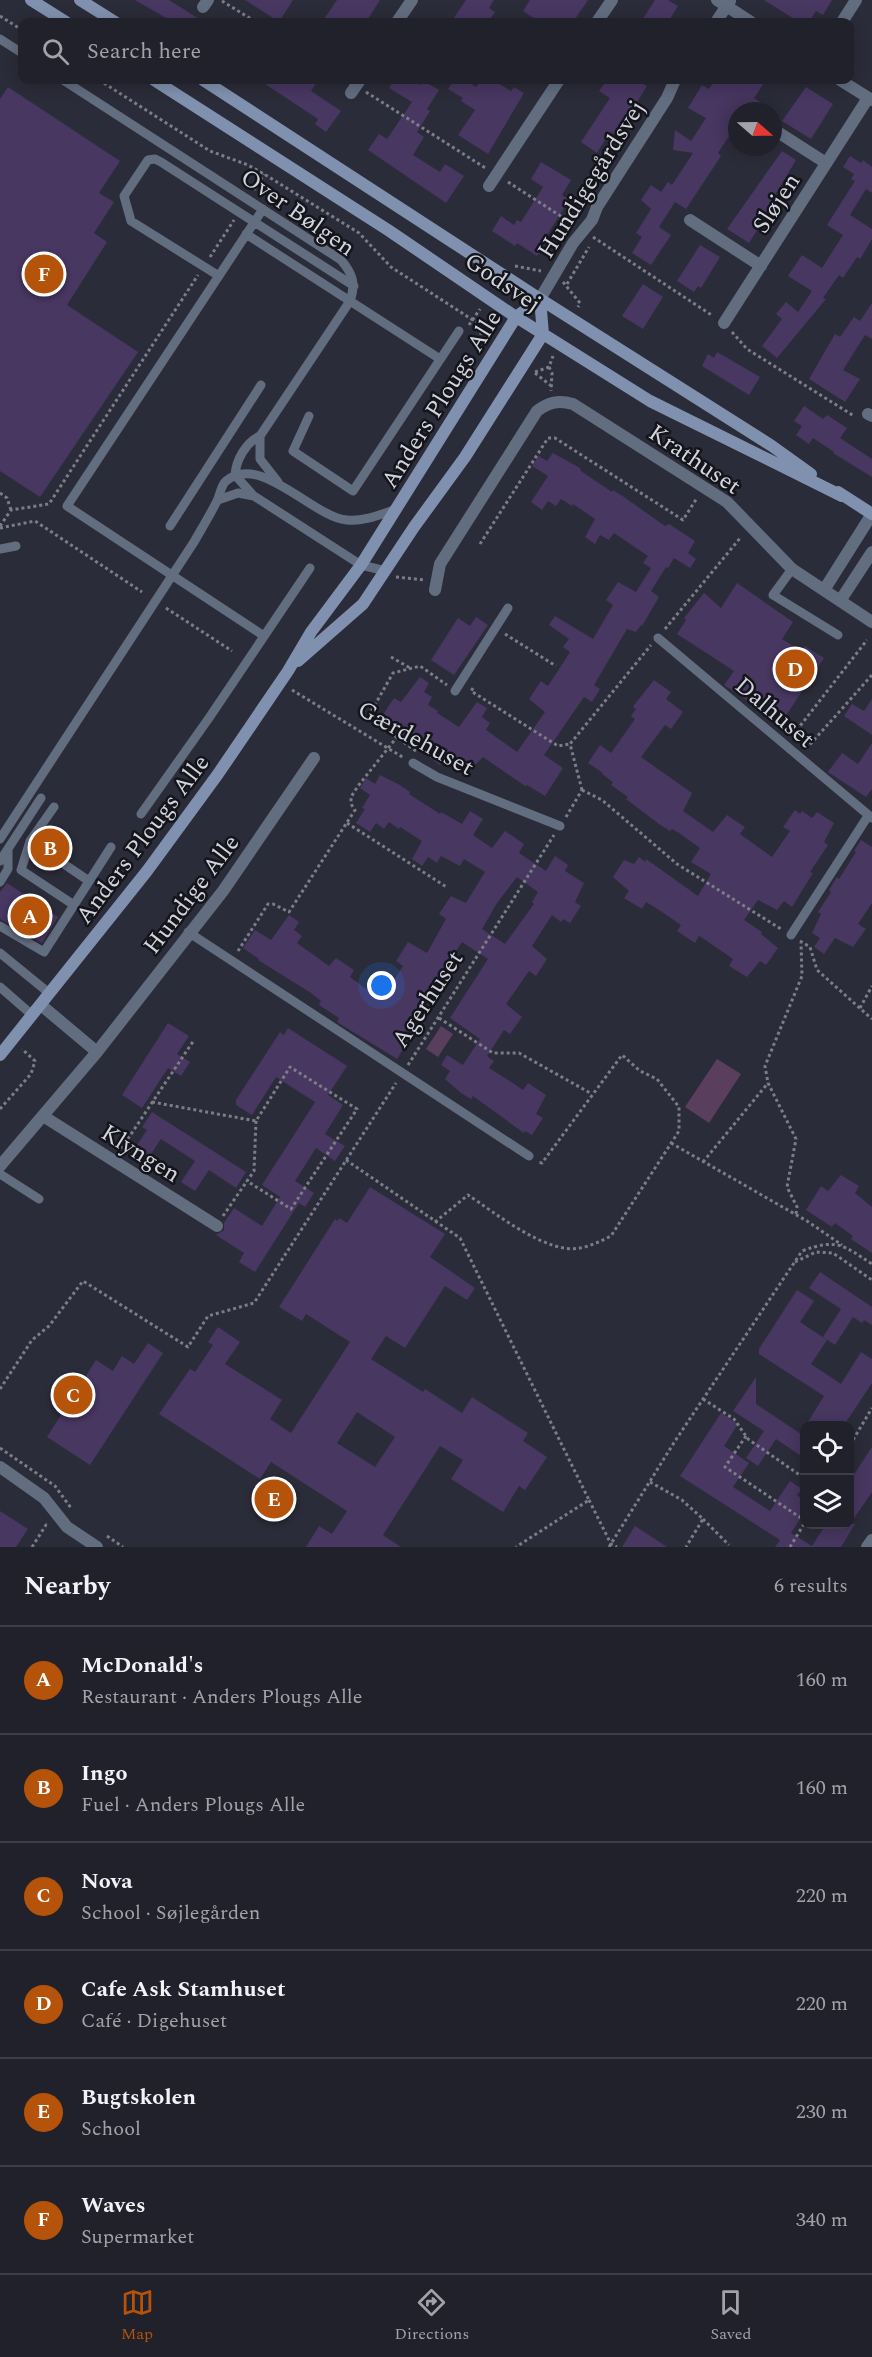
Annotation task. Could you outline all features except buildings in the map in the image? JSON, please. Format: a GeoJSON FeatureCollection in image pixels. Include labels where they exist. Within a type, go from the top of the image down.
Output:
{"type":"FeatureCollection","features":[{"type":"Feature","properties":{"kind":"street"},"geometry":{"type":"LineString","coordinates":[[31,0],[60,18]]}},
{"type":"Feature","properties":{"kind":"street"},"geometry":{"type":"LineString","coordinates":[[80,0],[109,18]]}},
{"type":"Feature","properties":{"kind":"street"},"geometry":{"type":"LineString","coordinates":[[400,18],[412,0]]}},
{"type":"Feature","properties":{"kind":"street"},"geometry":{"type":"LineString","coordinates":[[600,18],[612,0]]}},
{"type":"Feature","properties":{"kind":"street"},"geometry":{"type":"LineString","coordinates":[[845,18],[856,0]]}},
{"type":"Feature","properties":{"kind":"street"},"geometry":{"type":"LineString","coordinates":[[718,18],[724,2],[746,18]]}},
{"type":"Feature","properties":{"kind":"street","name":"Godsvej"},"geometry":{"type":"LineString","coordinates":[[160,84],[388,230],[516,317],[650,401],[842,496]]}},
{"type":"Feature","properties":{"kind":"street","name":"Godsvej"},"geometry":{"type":"LineString","coordinates":[[209,84],[540,299],[772,446],[842,496],[872,514]]}},
{"type":"Feature","properties":{"kind":"street"},"geometry":{"type":"LineString","coordinates":[[489,186],[557,84]]}},
{"type":"Feature","properties":{"kind":"street","name":"Hundigegårdsvej"},"geometry":{"type":"LineString","coordinates":[[540,299],[573,243],[592,220],[597,207],[667,98],[673,84]]}},
{"type":"Feature","properties":{"kind":"street","name":"Sløjen"},"geometry":{"type":"LineString","coordinates":[[724,323],[826,163],[870,99],[846,84]]}},
{"type":"Feature","properties":{"kind":"street","name":"Sløjen"},"geometry":{"type":"LineString","coordinates":[[782,135],[826,163]]}},
{"type":"Feature","properties":{"kind":"street","name":"Sløjen"},"geometry":{"type":"LineString","coordinates":[[690,220],[761,266]]}},
{"type":"Feature","properties":{"kind":"street","name":"Anders Plougs Alle"},"geometry":{"type":"LineString","coordinates":[[0,1055],[147,871],[218,774],[288,671],[311,632],[362,565],[516,317],[540,299]]}},
{"type":"Feature","properties":{"kind":"street","name":"Anders Plougs Alle"},"geometry":{"type":"LineString","coordinates":[[288,671],[363,604],[414,527],[528,369],[543,334],[540,299]]}},
{"type":"Feature","properties":{"kind":"street"},"geometry":{"type":"LineString","coordinates":[[436,586],[440,564],[537,411],[553,402]]}},
{"type":"Feature","properties":{"kind":"street","name":"Krathuset"},"geometry":{"type":"LineString","coordinates":[[553,402],[573,404],[726,502],[750,526]]}},
{"type":"Feature","properties":{"kind":"street"},"geometry":{"type":"LineString","coordinates":[[824,590],[872,514]]}},
{"type":"Feature","properties":{"kind":"street"},"geometry":{"type":"LineString","coordinates":[[750,526],[792,569],[872,622]]}},
{"type":"Feature","properties":{"kind":"street"},"geometry":{"type":"LineString","coordinates":[[840,601],[872,552]]}},
{"type":"Feature","properties":{"kind":"street","name":"Hundige Alle"},"geometry":{"type":"LineString","coordinates":[[0,1166],[96,1052],[188,932],[223,891],[315,758]]}},
{"type":"Feature","properties":{"kind":"street"},"geometry":{"type":"LineString","coordinates":[[41,1005],[96,1052]]}},
{"type":"Feature","properties":{"kind":"street","name":"Klyngen"},"geometry":{"type":"LineString","coordinates":[[43,1116],[217,1226]]}},
{"type":"Feature","properties":{"kind":"street"},"geometry":{"type":"LineString","coordinates":[[0,1467],[44,1498],[67,1527],[97,1547]]}},
{"type":"Feature","properties":{"kind":"street"},"geometry":{"type":"LineString","coordinates":[[867,1547],[872,1540]]}},
{"type":"Feature","properties":{"kind":"lane"},"geometry":{"type":"LineString","coordinates":[[0,39],[18,50]]}},
{"type":"Feature","properties":{"kind":"lane","name":"Over Bølgen"},"geometry":{"type":"LineString","coordinates":[[0,839],[172,575],[218,500],[224,482],[235,475],[236,464],[252,439],[260,436],[350,301],[354,286],[350,269],[341,260],[69,84]]}},
{"type":"Feature","properties":{"kind":"lane"},"geometry":{"type":"LineString","coordinates":[[219,276],[131,221],[124,196],[148,160],[155,159],[161,162],[354,286]]}},
{"type":"Feature","properties":{"kind":"lane"},"geometry":{"type":"LineString","coordinates":[[263,209],[67,506],[264,636]]}},
{"type":"Feature","properties":{"kind":"lane"},"geometry":{"type":"LineString","coordinates":[[246,234],[440,359]]}},
{"type":"Feature","properties":{"kind":"lane"},"geometry":{"type":"LineString","coordinates":[[309,416],[293,451],[353,491],[459,331]]}},
{"type":"Feature","properties":{"kind":"lane"},"geometry":{"type":"LineString","coordinates":[[170,526],[261,385]]}},
{"type":"Feature","properties":{"kind":"lane"},"geometry":{"type":"LineString","coordinates":[[260,436],[260,459],[279,483]]}},
{"type":"Feature","properties":{"kind":"lane"},"geometry":{"type":"LineString","coordinates":[[235,475],[249,473],[279,483],[329,514],[346,520],[368,518],[397,509]]}},
{"type":"Feature","properties":{"kind":"lane"},"geometry":{"type":"LineString","coordinates":[[235,475],[254,496],[362,565],[384,574]]}},
{"type":"Feature","properties":{"kind":"lane"},"geometry":{"type":"LineString","coordinates":[[218,500],[238,493],[254,496]]}},
{"type":"Feature","properties":{"kind":"lane"},"geometry":{"type":"LineString","coordinates":[[0,549],[16,546]]}},
{"type":"Feature","properties":{"kind":"lane"},"geometry":{"type":"LineString","coordinates":[[141,814],[310,568]]}},
{"type":"Feature","properties":{"kind":"lane"},"geometry":{"type":"LineString","coordinates":[[792,569],[773,595],[838,635]]}},
{"type":"Feature","properties":{"kind":"lane"},"geometry":{"type":"LineString","coordinates":[[455,691],[508,608]]}},
{"type":"Feature","properties":{"kind":"lane","name":"Dalhuset"},"geometry":{"type":"LineString","coordinates":[[658,638],[870,817],[791,935]]}},
{"type":"Feature","properties":{"kind":"lane","name":"Gærdehuset"},"geometry":{"type":"LineString","coordinates":[[413,764],[437,777],[560,826]]}},
{"type":"Feature","properties":{"kind":"lane"},"geometry":{"type":"LineString","coordinates":[[0,861],[41,798]]}},
{"type":"Feature","properties":{"kind":"lane"},"geometry":{"type":"LineString","coordinates":[[54,807],[30,841],[21,870],[72,908]]}},
{"type":"Feature","properties":{"kind":"lane"},"geometry":{"type":"LineString","coordinates":[[30,841],[89,881]]}},
{"type":"Feature","properties":{"kind":"lane"},"geometry":{"type":"LineString","coordinates":[[0,926],[44,952],[111,847]]}},
{"type":"Feature","properties":{"kind":"lane"},"geometry":{"type":"LineString","coordinates":[[0,882],[8,869],[8,849]]}},
{"type":"Feature","properties":{"kind":"lane","name":"Agerhuset"},"geometry":{"type":"LineString","coordinates":[[188,932],[403,1072]]}},
{"type":"Feature","properties":{"kind":"lane"},"geometry":{"type":"LineString","coordinates":[[0,953],[49,993]]}},
{"type":"Feature","properties":{"kind":"lane"},"geometry":{"type":"LineString","coordinates":[[0,987],[32,1016]]}},
{"type":"Feature","properties":{"kind":"lane"},"geometry":{"type":"LineString","coordinates":[[403,1072],[529,1156]]}},
{"type":"Feature","properties":{"kind":"lane"},"geometry":{"type":"LineString","coordinates":[[0,1174],[39,1199]]}},
{"type":"Feature","properties":{"kind":"path"},"geometry":{"type":"LineString","coordinates":[[220,0],[249,18]]}},
{"type":"Feature","properties":{"kind":"path"},"geometry":{"type":"LineString","coordinates":[[0,16],[18,27]]}},
{"type":"Feature","properties":{"kind":"path"},"geometry":{"type":"LineString","coordinates":[[105,84],[210,151],[248,165],[359,233],[391,267],[479,324],[482,339],[498,349]]}},
{"type":"Feature","properties":{"kind":"path"},"geometry":{"type":"LineString","coordinates":[[356,86],[496,174],[724,323],[747,349],[857,418],[870,415]]}},
{"type":"Feature","properties":{"kind":"path"},"geometry":{"type":"LineString","coordinates":[[248,199],[264,174]]}},
{"type":"Feature","properties":{"kind":"path"},"geometry":{"type":"LineString","coordinates":[[10,510],[49,504],[239,212]]}},
{"type":"Feature","properties":{"kind":"path"},"geometry":{"type":"LineString","coordinates":[[567,284],[594,238]]}},
{"type":"Feature","properties":{"kind":"path"},"geometry":{"type":"LineString","coordinates":[[553,402],[549,367],[559,343]]}},
{"type":"Feature","properties":{"kind":"path"},"geometry":{"type":"LineString","coordinates":[[528,369],[549,367]]}},
{"type":"Feature","properties":{"kind":"path"},"geometry":{"type":"LineString","coordinates":[[528,369],[550,385]]}},
{"type":"Feature","properties":{"kind":"path"},"geometry":{"type":"LineString","coordinates":[[480,544],[548,438],[555,438],[683,520],[704,488]]}},
{"type":"Feature","properties":{"kind":"path"},"geometry":{"type":"LineString","coordinates":[[0,493],[7,498],[10,510],[0,527]]}},
{"type":"Feature","properties":{"kind":"path"},"geometry":{"type":"LineString","coordinates":[[0,527],[35,521],[142,592]]}},
{"type":"Feature","properties":{"kind":"path","name":"Krathuset"},"geometry":{"type":"LineString","coordinates":[[570,744],[750,526]]}},
{"type":"Feature","properties":{"kind":"path"},"geometry":{"type":"LineString","coordinates":[[384,574],[436,586]]}},
{"type":"Feature","properties":{"kind":"path"},"geometry":{"type":"LineString","coordinates":[[164,607],[232,651]]}},
{"type":"Feature","properties":{"kind":"path"},"geometry":{"type":"LineString","coordinates":[[509,628],[504,635],[556,666]]}},
{"type":"Feature","properties":{"kind":"path"},"geometry":{"type":"LineString","coordinates":[[785,745],[867,640]]}},
{"type":"Feature","properties":{"kind":"path"},"geometry":{"type":"LineString","coordinates":[[391,657],[410,668]]}},
{"type":"Feature","properties":{"kind":"path"},"geometry":{"type":"LineString","coordinates":[[419,753],[368,717],[393,673],[420,666],[464,696],[477,682]]}},
{"type":"Feature","properties":{"kind":"path"},"geometry":{"type":"LineString","coordinates":[[799,757],[872,675]]}},
{"type":"Feature","properties":{"kind":"path","name":"Gærdehuset"},"geometry":{"type":"LineString","coordinates":[[291,689],[413,764]]}},
{"type":"Feature","properties":{"kind":"path"},"geometry":{"type":"LineString","coordinates":[[471,691],[558,746],[570,744],[582,790],[602,800],[677,864],[810,947],[817,970],[872,1019]]}},
{"type":"Feature","properties":{"kind":"path"},"geometry":{"type":"LineString","coordinates":[[232,961],[268,904],[289,912],[348,823],[355,810],[351,804],[351,798],[374,764],[380,761],[397,737]]}},
{"type":"Feature","properties":{"kind":"path","name":"Agerhuset"},"geometry":{"type":"LineString","coordinates":[[403,1072],[582,790]]}},
{"type":"Feature","properties":{"kind":"path"},"geometry":{"type":"LineString","coordinates":[[348,823],[448,888]]}},
{"type":"Feature","properties":{"kind":"path"},"geometry":{"type":"LineString","coordinates":[[796,1214],[797,1207],[787,1187],[796,1139],[768,1083],[765,1066],[802,976],[801,942]]}},
{"type":"Feature","properties":{"kind":"path"},"geometry":{"type":"LineString","coordinates":[[861,1008],[872,986]]}},
{"type":"Feature","properties":{"kind":"path"},"geometry":{"type":"LineString","coordinates":[[439,1018],[494,1053],[519,1053],[593,1095]]}},
{"type":"Feature","properties":{"kind":"path"},"geometry":{"type":"LineString","coordinates":[[0,1109],[31,1074],[34,1061],[12,1040]]}},
{"type":"Feature","properties":{"kind":"path"},"geometry":{"type":"LineString","coordinates":[[113,1160],[194,1040]]}},
{"type":"Feature","properties":{"kind":"path"},"geometry":{"type":"LineString","coordinates":[[435,1222],[468,1195],[523,1232],[555,1246],[578,1249],[597,1243],[611,1236],[679,1131],[679,1107],[657,1079],[640,1071],[622,1055],[542,1164],[529,1156]]}},
{"type":"Feature","properties":{"kind":"path"},"geometry":{"type":"LineString","coordinates":[[217,1226],[247,1180],[254,1171],[256,1121],[290,1066],[357,1109],[291,1209],[247,1180]]}},
{"type":"Feature","properties":{"kind":"path"},"geometry":{"type":"LineString","coordinates":[[0,1389],[32,1340],[49,1326],[83,1281],[188,1347],[208,1316],[254,1303],[403,1072]]}},
{"type":"Feature","properties":{"kind":"path"},"geometry":{"type":"LineString","coordinates":[[703,1162],[768,1083]]}},
{"type":"Feature","properties":{"kind":"path"},"geometry":{"type":"LineString","coordinates":[[152,1102],[256,1121]]}},
{"type":"Feature","properties":{"kind":"path"},"geometry":{"type":"LineString","coordinates":[[671,1143],[796,1214],[872,1264]]}},
{"type":"Feature","properties":{"kind":"path"},"geometry":{"type":"LineString","coordinates":[[346,1160],[460,1238],[610,1545],[617,1547]]}},
{"type":"Feature","properties":{"kind":"path"},"geometry":{"type":"LineString","coordinates":[[610,1545],[792,1263],[802,1251],[822,1244],[842,1245]]}},
{"type":"Feature","properties":{"kind":"path"},"geometry":{"type":"LineString","coordinates":[[792,1263],[816,1252],[833,1253],[872,1280]]}},
{"type":"Feature","properties":{"kind":"path"},"geometry":{"type":"LineString","coordinates":[[703,1399],[734,1419],[746,1436],[800,1475]]}},
{"type":"Feature","properties":{"kind":"path"},"geometry":{"type":"LineString","coordinates":[[854,1437],[872,1408]]}},
{"type":"Feature","properties":{"kind":"path"},"geometry":{"type":"LineString","coordinates":[[746,1436],[725,1467],[800,1519]]}},
{"type":"Feature","properties":{"kind":"path"},"geometry":{"type":"LineString","coordinates":[[650,1481],[686,1503],[729,1545]]}},
{"type":"Feature","properties":{"kind":"path"},"geometry":{"type":"LineString","coordinates":[[516,1547],[589,1500]]}},
{"type":"Feature","properties":{"kind":"path"},"geometry":{"type":"LineString","coordinates":[[686,1547],[703,1519]]}},
{"type":"Feature","properties":{"kind":"path"},"geometry":{"type":"LineString","coordinates":[[32,1547],[46,1525],[62,1530],[67,1527]]}},
{"type":"Feature","properties":{"kind":"path"},"geometry":{"type":"LineString","coordinates":[[790,1547],[800,1529]]}},
{"type":"Feature","properties":{"kind":"shaded area"},"geometry":{"type":"Polygon","coordinates":[[[441,1026],[453,1034],[438,1057],[426,1049],[441,1026]]]}},
{"type":"Feature","properties":{"kind":"shaded area"},"geometry":{"type":"Polygon","coordinates":[[[717,1059],[741,1074],[709,1123],[685,1107],[717,1059]]]}},
{"type":"Feature","properties":{"kind":"place","name":"Waves"},"geometry":{"type":"Point","coordinates":[44,274]}},
{"type":"Feature","properties":{"kind":"place","name":"Cafe Ask Stamhuset"},"geometry":{"type":"Point","coordinates":[795,669]}},
{"type":"Feature","properties":{"kind":"place","name":"Ingo"},"geometry":{"type":"Point","coordinates":[50,848]}},
{"type":"Feature","properties":{"kind":"place","name":"McDonald's"},"geometry":{"type":"Point","coordinates":[30,916]}},
{"type":"Feature","properties":{"kind":"place","name":"Nova"},"geometry":{"type":"Point","coordinates":[73,1395]}},
{"type":"Feature","properties":{"kind":"place","name":"Bugtskolen"},"geometry":{"type":"Point","coordinates":[274,1499]}}]}
